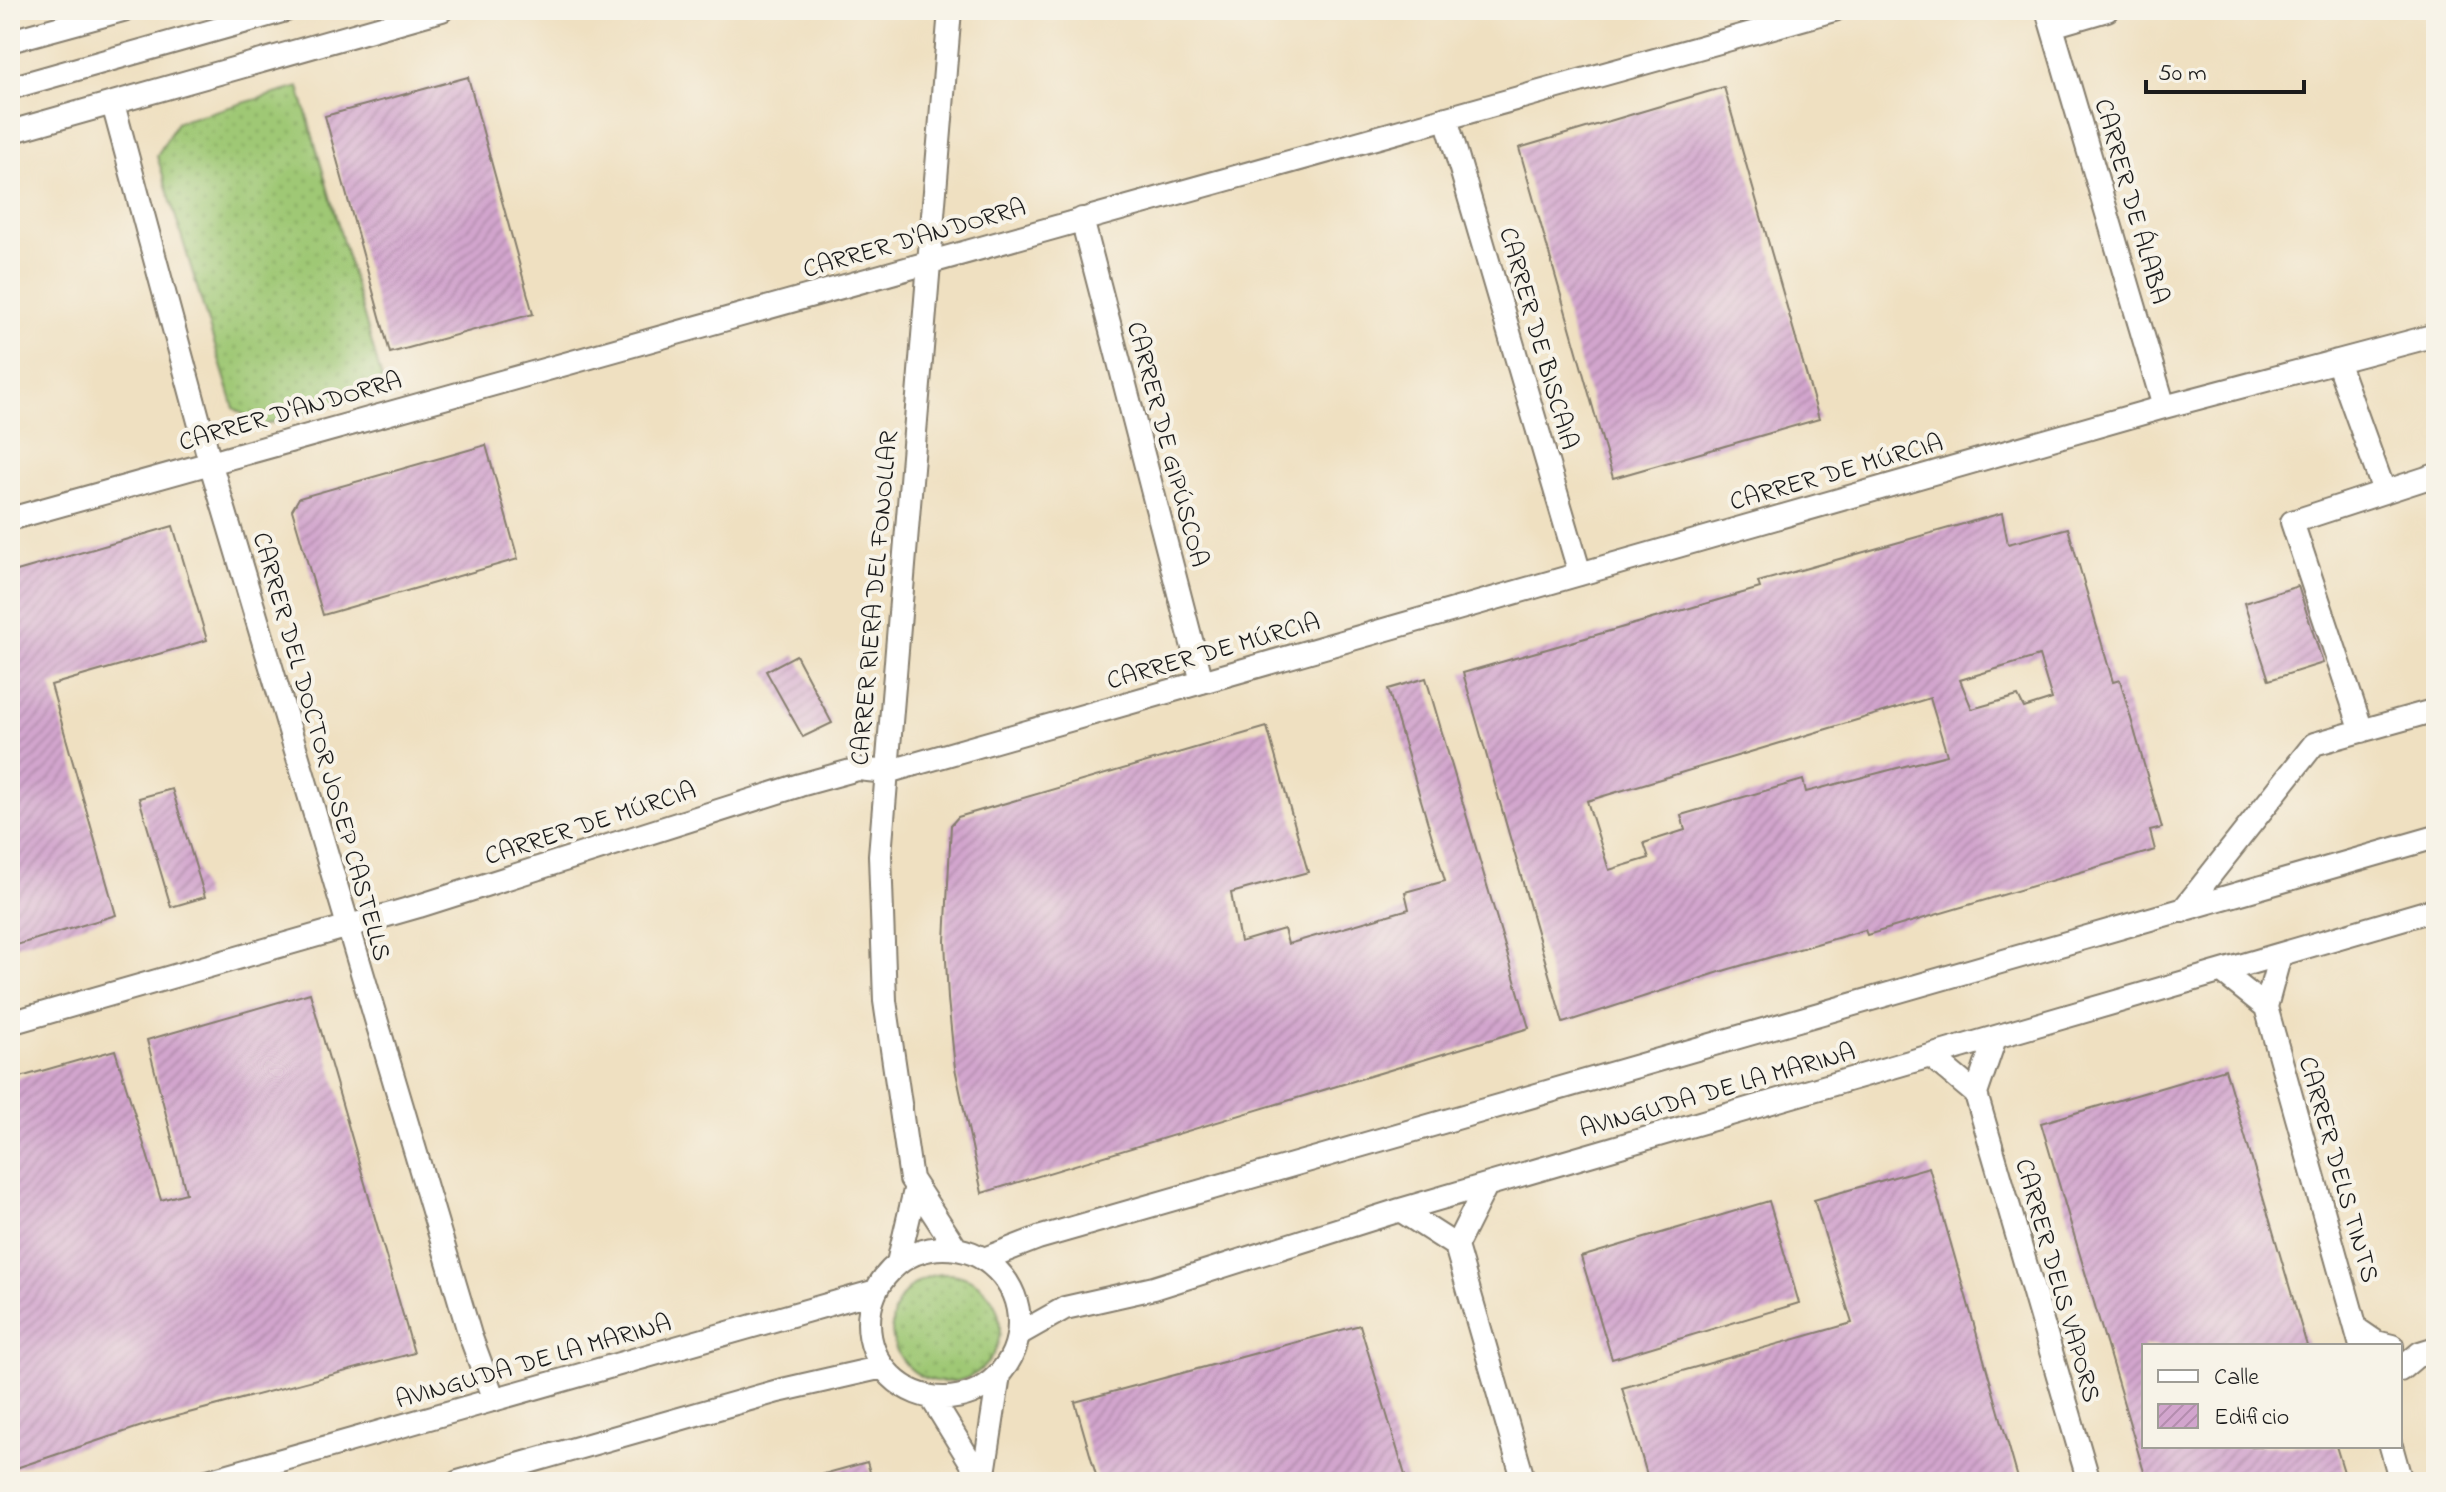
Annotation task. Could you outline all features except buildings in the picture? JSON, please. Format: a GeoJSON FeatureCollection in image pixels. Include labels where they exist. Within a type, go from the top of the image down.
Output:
{"type":"FeatureCollection","features":[{"type":"Feature","properties":{"kind":"street"},"geometry":{"type":"LineString","coordinates":[[10,41],[78,15],[123,10]]}},
{"type":"Feature","properties":{"kind":"street"},"geometry":{"type":"LineString","coordinates":[[10,88],[286,10]]}},
{"type":"Feature","properties":{"kind":"street"},"geometry":{"type":"LineString","coordinates":[[10,132],[442,10]]}},
{"type":"Feature","properties":{"kind":"street","name":"CARRER RIERA DEL FONOLLAR"},"geometry":{"type":"LineString","coordinates":[[915,1190],[885,1001],[880,855],[950,10]]}},
{"type":"Feature","properties":{"kind":"street","name":"CARRER D'ANDORRA"},"geometry":{"type":"LineString","coordinates":[[10,519],[1834,10]]}},
{"type":"Feature","properties":{"kind":"street"},"geometry":{"type":"LineString","coordinates":[[2050,18],[2107,10]]}},
{"type":"Feature","properties":{"kind":"street","name":"CARRER DE ÁLABA"},"geometry":{"type":"LineString","coordinates":[[2050,18],[2164,407]]}},
{"type":"Feature","properties":{"kind":"street","name":"CARRER DEL DOCTOR JOSEP CASTELLS"},"geometry":{"type":"LineString","coordinates":[[113,104],[210,462],[470,1335],[494,1400]]}},
{"type":"Feature","properties":{"kind":"street","name":"CARRER DE BISCAIA"},"geometry":{"type":"LineString","coordinates":[[1446,118],[1580,574]]}},
{"type":"Feature","properties":{"kind":"street","name":"CARRER DE GIPÚSCOA"},"geometry":{"type":"LineString","coordinates":[[1082,219],[1202,682]]}},
{"type":"Feature","properties":{"kind":"street","name":"CARRER DE MÚRCIA"},"geometry":{"type":"LineString","coordinates":[[10,1023],[347,926],[800,785],[858,769],[887,772],[2164,407],[2436,335]]}},
{"type":"Feature","properties":{"kind":"street"},"geometry":{"type":"LineString","coordinates":[[2337,361],[2384,491]]}},
{"type":"Feature","properties":{"kind":"street"},"geometry":{"type":"LineString","coordinates":[[2362,731],[2292,522],[2436,475]]}},
{"type":"Feature","properties":{"kind":"street"},"geometry":{"type":"LineString","coordinates":[[2182,911],[2314,744],[2436,710]]}},
{"type":"Feature","properties":{"kind":"street","name":"AVINGUDA DE LA MARINA"},"geometry":{"type":"LineString","coordinates":[[984,1259],[1038,1238],[2436,837]]}},
{"type":"Feature","properties":{"kind":"street","name":"AVINGUDA DE LA MARINA"},"geometry":{"type":"LineString","coordinates":[[1019,1334],[1065,1308],[1154,1288],[1400,1210],[2436,909]]}},
{"type":"Feature","properties":{"kind":"street"},"geometry":{"type":"LineString","coordinates":[[2222,972],[2266,1007],[2280,955]]}},
{"type":"Feature","properties":{"kind":"street","name":"CARRER DELS TINTS"},"geometry":{"type":"LineString","coordinates":[[2266,1007],[2359,1338]]}},
{"type":"Feature","properties":{"kind":"street"},"geometry":{"type":"LineString","coordinates":[[1932,1057],[1976,1094],[1995,1038]]}},
{"type":"Feature","properties":{"kind":"street","name":"CARRER DELS VAPORS"},"geometry":{"type":"LineString","coordinates":[[1976,1094],[2089,1482]]}},
{"type":"Feature","properties":{"kind":"street"},"geometry":{"type":"LineString","coordinates":[[1456,1246],[1486,1186]]}},
{"type":"Feature","properties":{"kind":"street"},"geometry":{"type":"LineString","coordinates":[[915,1190],[956,1248]]}},
{"type":"Feature","properties":{"kind":"street"},"geometry":{"type":"LineString","coordinates":[[898,1263],[925,1250],[956,1248],[984,1259],[1006,1279],[1013,1291],[1019,1334],[1010,1360],[999,1375],[968,1395],[931,1397],[909,1390],[883,1367],[869,1330],[876,1291],[898,1263],[915,1190]]}},
{"type":"Feature","properties":{"kind":"street"},"geometry":{"type":"LineString","coordinates":[[1400,1210],[1456,1246],[1524,1482]]}},
{"type":"Feature","properties":{"kind":"street","name":"AVINGUDA DE LA MARINA"},"geometry":{"type":"LineString","coordinates":[[204,1482],[876,1291]]}},
{"type":"Feature","properties":{"kind":"street"},"geometry":{"type":"LineString","coordinates":[[2359,1338],[2384,1344]]}},
{"type":"Feature","properties":{"kind":"street"},"geometry":{"type":"LineString","coordinates":[[2402,1368],[2419,1349]]}},
{"type":"Feature","properties":{"kind":"street"},"geometry":{"type":"LineString","coordinates":[[458,1482],[778,1391],[883,1367]]}},
{"type":"Feature","properties":{"kind":"street"},"geometry":{"type":"LineString","coordinates":[[983,1481],[999,1375]]}},
{"type":"Feature","properties":{"kind":"street"},"geometry":{"type":"LineString","coordinates":[[931,1397],[983,1481]]}},
{"type":"Feature","properties":{"kind":"street"},"geometry":{"type":"LineString","coordinates":[[2392,1448],[2401,1482]]}},
{"type":"Feature","properties":{"kind":"green space"},"geometry":{"type":"Polygon","coordinates":[[[299,87],[385,390],[261,426],[234,408],[157,156],[177,122],[299,87]]]}},
{"type":"Feature","properties":{"kind":"green space"},"geometry":{"type":"Polygon","coordinates":[[[946,1274],[967,1278],[984,1290],[996,1307],[1000,1328],[996,1349],[984,1366],[967,1378],[946,1382],[925,1378],[908,1366],[896,1349],[892,1328],[896,1307],[908,1290],[925,1278],[946,1274]]]}}]}
